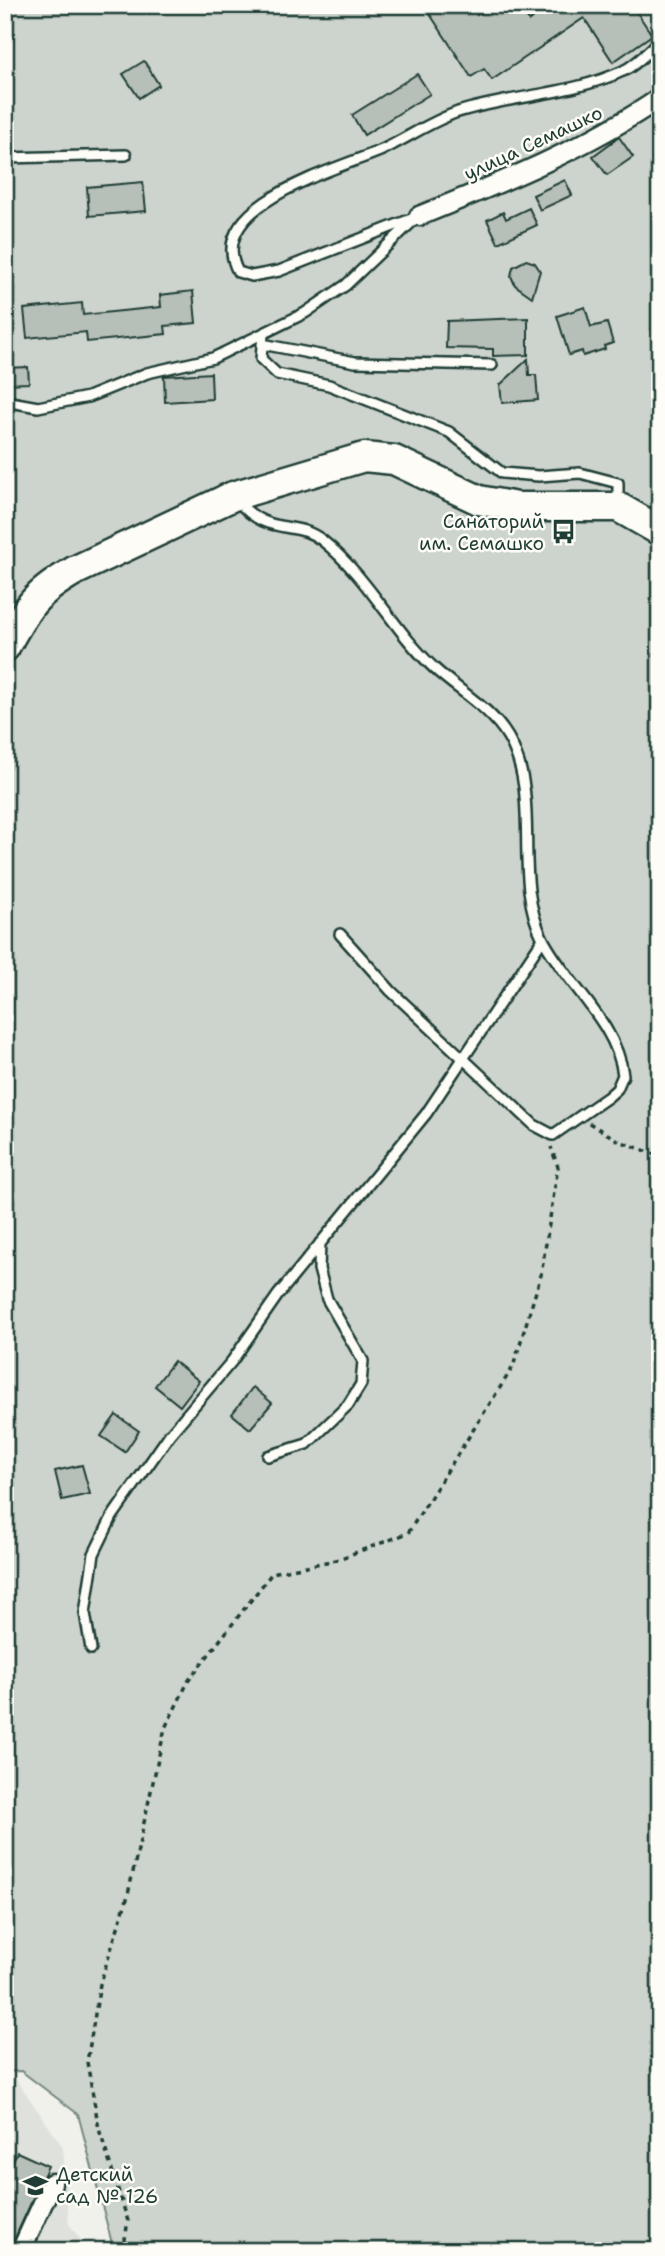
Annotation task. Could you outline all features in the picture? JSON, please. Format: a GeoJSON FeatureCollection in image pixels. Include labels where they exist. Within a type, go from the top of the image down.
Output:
{"type":"FeatureCollection","features":[{"type":"Feature","properties":{"kind":"highway"},"geometry":{"type":"LineString","coordinates":[[5,647],[30,602],[49,585],[233,496],[365,457],[394,460],[479,500],[517,506],[618,507],[660,531]]}},
{"type":"Feature","properties":{"kind":"street","name":"улица Семашко"},"geometry":{"type":"LineString","coordinates":[[419,216],[530,171],[618,126],[660,98]]}},
{"type":"Feature","properties":{"kind":"street"},"geometry":{"type":"LineString","coordinates":[[21,2251],[52,2183]]}},
{"type":"Feature","properties":{"kind":"lane"},"geometry":{"type":"LineString","coordinates":[[419,216],[279,271],[252,276],[238,272],[230,257],[233,233],[255,209],[291,187],[384,149],[456,113],[530,94],[577,89],[626,70],[660,40]]}},
{"type":"Feature","properties":{"kind":"lane"},"geometry":{"type":"LineString","coordinates":[[5,158],[126,155]]}},
{"type":"Feature","properties":{"kind":"lane"},"geometry":{"type":"LineString","coordinates":[[5,401],[38,407],[88,397],[147,373],[212,358],[263,339],[346,285],[419,216]]}},
{"type":"Feature","properties":{"kind":"lane"},"geometry":{"type":"LineString","coordinates":[[263,339],[355,362],[492,366]]}},
{"type":"Feature","properties":{"kind":"lane"},"geometry":{"type":"LineString","coordinates":[[263,339],[261,359],[277,374],[330,385],[449,432],[502,473],[539,476],[580,472],[618,482],[618,507]]}},
{"type":"Feature","properties":{"kind":"lane"},"geometry":{"type":"LineString","coordinates":[[233,496],[247,513],[262,523],[308,533],[321,539],[368,587],[434,668],[491,716],[508,736],[520,761],[528,880],[543,939],[589,1004],[622,1063],[623,1075],[617,1089],[553,1135],[534,1125],[391,991],[340,934]]}},
{"type":"Feature","properties":{"kind":"lane"},"geometry":{"type":"LineString","coordinates":[[91,1649],[85,1613],[94,1554],[112,1517],[170,1434],[232,1361],[278,1294],[426,1114],[543,939]]}},
{"type":"Feature","properties":{"kind":"lane"},"geometry":{"type":"LineString","coordinates":[[268,1456],[307,1444],[348,1405],[361,1384],[363,1361],[327,1299],[319,1269],[320,1243]]}},
{"type":"Feature","properties":{"kind":"path"},"geometry":{"type":"LineString","coordinates":[[578,1117],[619,1141],[660,1156]]}},
{"type":"Feature","properties":{"kind":"path"},"geometry":{"type":"LineString","coordinates":[[122,2251],[128,2221],[99,2129],[87,2062],[100,1984],[127,1899],[165,1728],[190,1680],[272,1573],[336,1560],[408,1533],[513,1367],[541,1275],[558,1167],[550,1150],[553,1135]]}},
{"type":"Feature","properties":{"kind":"shaded area"},"geometry":{"type":"Polygon","coordinates":[[[5,5],[660,5],[660,2251],[114,2251],[78,2114],[21,2071],[5,2072],[5,5]]]}},
{"type":"Feature","properties":{"kind":"shaded area","name":"Детский сад № 126"},"geometry":{"type":"Polygon","coordinates":[[[5,2079],[16,2079],[63,2147],[69,2224],[89,2251],[5,2251],[5,2079]]]}},
{"type":"Feature","properties":{"kind":"building"},"geometry":{"type":"Polygon","coordinates":[[[424,5],[471,5],[477,15],[491,5],[519,5],[529,21],[553,5],[604,5],[600,8],[602,11],[610,5],[632,5],[652,35],[613,62],[584,18],[492,80],[484,69],[471,77],[424,5]]]}},
{"type":"Feature","properties":{"kind":"building"},"geometry":{"type":"Polygon","coordinates":[[[144,61],[159,85],[139,98],[123,74],[144,61]]]}},
{"type":"Feature","properties":{"kind":"building"},"geometry":{"type":"Polygon","coordinates":[[[417,74],[430,94],[364,135],[352,115],[417,74]]]}},
{"type":"Feature","properties":{"kind":"building"},"geometry":{"type":"Polygon","coordinates":[[[619,137],[633,157],[607,175],[593,156],[619,137]]]}},
{"type":"Feature","properties":{"kind":"building"},"geometry":{"type":"Polygon","coordinates":[[[565,180],[572,195],[540,210],[533,195],[565,180]]]}},
{"type":"Feature","properties":{"kind":"building"},"geometry":{"type":"Polygon","coordinates":[[[143,182],[146,211],[89,216],[87,187],[143,182]]]}},
{"type":"Feature","properties":{"kind":"building"},"geometry":{"type":"Polygon","coordinates":[[[529,208],[537,225],[498,243],[487,220],[503,212],[506,219],[529,208]]]}},
{"type":"Feature","properties":{"kind":"building"},"geometry":{"type":"Polygon","coordinates":[[[526,260],[535,263],[540,271],[532,297],[515,285],[511,276],[513,267],[526,260]]]}},
{"type":"Feature","properties":{"kind":"building"},"geometry":{"type":"Polygon","coordinates":[[[193,291],[196,323],[165,326],[166,334],[87,342],[86,332],[27,338],[24,309],[82,303],[83,315],[161,307],[160,295],[193,291]]]}},
{"type":"Feature","properties":{"kind":"building"},"geometry":{"type":"Polygon","coordinates":[[[585,307],[591,327],[607,323],[613,343],[604,346],[605,349],[583,356],[582,351],[569,355],[557,316],[585,307]]]}},
{"type":"Feature","properties":{"kind":"building"},"geometry":{"type":"Polygon","coordinates":[[[528,318],[528,355],[493,356],[493,349],[446,348],[447,321],[528,318]]]}},
{"type":"Feature","properties":{"kind":"building"},"geometry":{"type":"Polygon","coordinates":[[[528,359],[529,375],[536,375],[538,400],[502,403],[500,385],[528,359]]]}},
{"type":"Feature","properties":{"kind":"building"},"geometry":{"type":"Polygon","coordinates":[[[28,367],[29,383],[5,384],[5,368],[28,367]]]}},
{"type":"Feature","properties":{"kind":"building"},"geometry":{"type":"Polygon","coordinates":[[[211,373],[212,399],[165,402],[164,376],[211,373]]]}},
{"type":"Feature","properties":{"kind":"building"},"geometry":{"type":"Polygon","coordinates":[[[174,1361],[199,1381],[180,1406],[155,1386],[174,1361]]]}},
{"type":"Feature","properties":{"kind":"building"},"geometry":{"type":"Polygon","coordinates":[[[253,1387],[272,1403],[250,1429],[232,1414],[253,1387]]]}},
{"type":"Feature","properties":{"kind":"building"},"geometry":{"type":"Polygon","coordinates":[[[116,1415],[139,1431],[125,1452],[101,1436],[116,1415]]]}},
{"type":"Feature","properties":{"kind":"building"},"geometry":{"type":"Polygon","coordinates":[[[82,1465],[90,1494],[62,1500],[55,1471],[82,1465]]]}},
{"type":"Feature","properties":{"kind":"building"},"geometry":{"type":"Polygon","coordinates":[[[17,2152],[48,2166],[9,2251],[5,2251],[5,2178],[17,2152]]]}},
{"type":"Feature","properties":{"kind":"place","name":"Санаторий им. Семашко"},"geometry":{"type":"Point","coordinates":[564,532]}},
{"type":"Feature","properties":{"kind":"place","name":"Детский сад № 126"},"geometry":{"type":"Point","coordinates":[36,2185]}}]}
